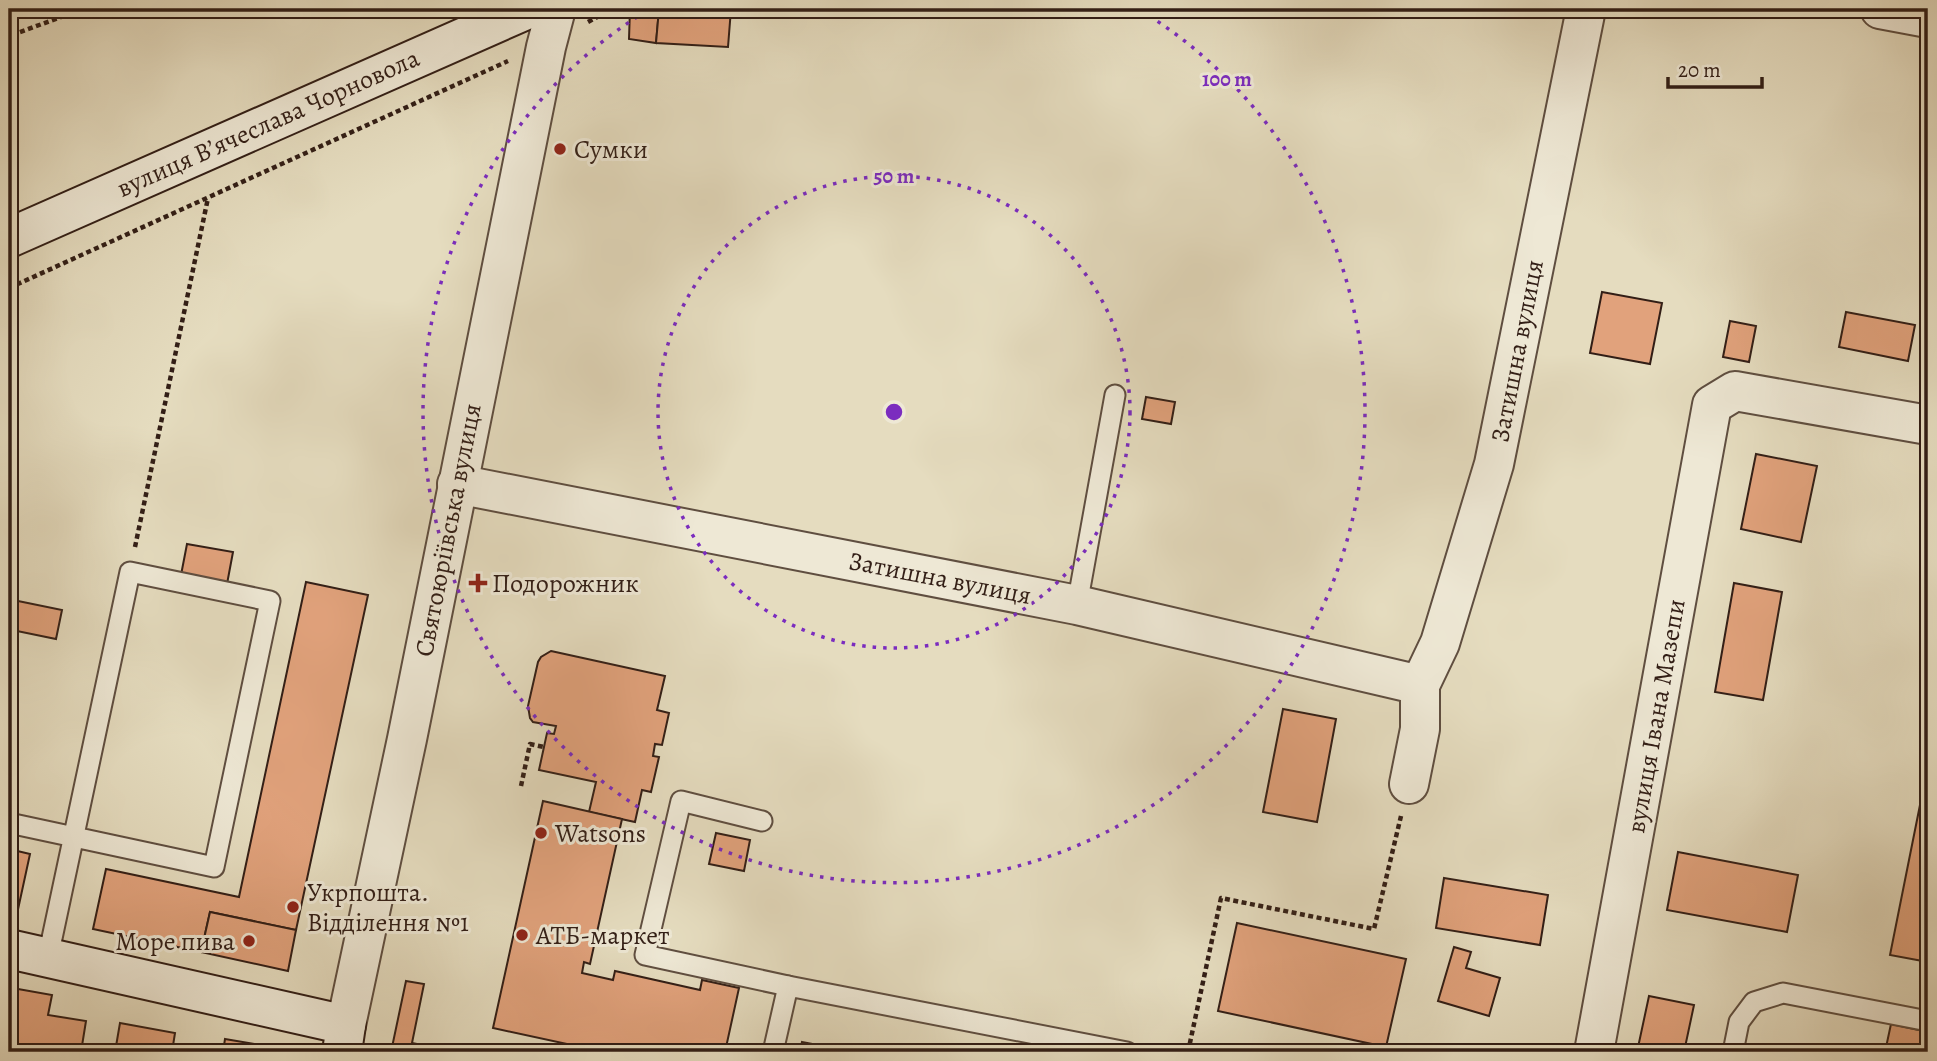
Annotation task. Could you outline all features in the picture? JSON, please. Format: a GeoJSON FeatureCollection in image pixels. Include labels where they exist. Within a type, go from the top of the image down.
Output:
{"type":"FeatureCollection","features":[{"type":"Feature","properties":{"kind":"street","name":"вулиця Вʼячеслава Чорновола"},"geometry":{"type":"LineString","coordinates":[[9,237],[528,9]]}},
{"type":"Feature","properties":{"kind":"street","name":"Святоюріївська вулиця"},"geometry":{"type":"LineString","coordinates":[[344,1039],[546,47],[556,9]]}},
{"type":"Feature","properties":{"kind":"street","name":"Затишна вулиця"},"geometry":{"type":"LineString","coordinates":[[1409,784],[1420,729],[1420,684],[1440,643],[1494,464],[1586,9]]}},
{"type":"Feature","properties":{"kind":"street"},"geometry":{"type":"LineString","coordinates":[[1880,9],[1928,18]]}},
{"type":"Feature","properties":{"kind":"street","name":"вулиця Івана Мазепи"},"geometry":{"type":"LineString","coordinates":[[1594,1052],[1712,405],[1735,391],[1928,425]]}},
{"type":"Feature","properties":{"kind":"street","name":"Затишна вулиця"},"geometry":{"type":"LineString","coordinates":[[457,484],[1077,605],[1420,684]]}},
{"type":"Feature","properties":{"kind":"street"},"geometry":{"type":"LineString","coordinates":[[9,949],[48,957],[344,1039]]}},
{"type":"Feature","properties":{"kind":"lane"},"geometry":{"type":"LineString","coordinates":[[1077,605],[1115,395]]}},
{"type":"Feature","properties":{"kind":"lane"},"geometry":{"type":"LineString","coordinates":[[9,823],[72,836],[214,867],[270,601],[130,572],[72,836],[48,957]]}},
{"type":"Feature","properties":{"kind":"lane"},"geometry":{"type":"LineString","coordinates":[[762,821],[681,802],[645,955],[788,986],[1127,1052]]}},
{"type":"Feature","properties":{"kind":"lane"},"geometry":{"type":"LineString","coordinates":[[773,1052],[788,986]]}},
{"type":"Feature","properties":{"kind":"lane"},"geometry":{"type":"LineString","coordinates":[[1733,1052],[1739,1022],[1754,1002],[1783,993],[1928,1021]]}},
{"type":"Feature","properties":{"kind":"path"},"geometry":{"type":"LineString","coordinates":[[12,35],[83,9]]}},
{"type":"Feature","properties":{"kind":"path"},"geometry":{"type":"LineString","coordinates":[[9,288],[522,55],[546,47]]}},
{"type":"Feature","properties":{"kind":"path"},"geometry":{"type":"LineString","coordinates":[[130,572],[208,198]]}},
{"type":"Feature","properties":{"kind":"path"},"geometry":{"type":"LineString","coordinates":[[521,786],[530,744],[544,747]]}},
{"type":"Feature","properties":{"kind":"path"},"geometry":{"type":"LineString","coordinates":[[1188,1052],[1221,898],[1374,929],[1409,784]]}},
{"type":"Feature","properties":{"kind":"building"},"geometry":{"type":"Polygon","coordinates":[[[630,9],[659,9],[656,43],[629,39],[630,9]]]}},
{"type":"Feature","properties":{"kind":"building"},"geometry":{"type":"Polygon","coordinates":[[[659,9],[731,9],[728,47],[656,43],[659,9]]]}},
{"type":"Feature","properties":{"kind":"building"},"geometry":{"type":"Polygon","coordinates":[[[931,9],[983,9],[982,15],[931,9]]]}},
{"type":"Feature","properties":{"kind":"building"},"geometry":{"type":"Polygon","coordinates":[[[1602,292],[1662,303],[1650,364],[1590,353],[1602,292]]]}},
{"type":"Feature","properties":{"kind":"building"},"geometry":{"type":"Polygon","coordinates":[[[1846,312],[1915,325],[1908,361],[1839,347],[1846,312]]]}},
{"type":"Feature","properties":{"kind":"building"},"geometry":{"type":"Polygon","coordinates":[[[1730,321],[1756,326],[1749,362],[1723,357],[1730,321]]]}},
{"type":"Feature","properties":{"kind":"building"},"geometry":{"type":"Polygon","coordinates":[[[1146,397],[1175,402],[1171,424],[1142,419],[1146,397]]]}},
{"type":"Feature","properties":{"kind":"building"},"geometry":{"type":"Polygon","coordinates":[[[1756,454],[1817,466],[1801,542],[1741,529],[1756,454]]]}},
{"type":"Feature","properties":{"kind":"building"},"geometry":{"type":"Polygon","coordinates":[[[187,544],[233,552],[227,584],[181,575],[187,544]]]}},
{"type":"Feature","properties":{"kind":"building"},"geometry":{"type":"Polygon","coordinates":[[[306,582],[368,595],[296,930],[210,912],[201,952],[93,929],[106,869],[239,897],[306,582]]]}},
{"type":"Feature","properties":{"kind":"building"},"geometry":{"type":"Polygon","coordinates":[[[1734,583],[1782,592],[1763,700],[1715,692],[1734,583]]]}},
{"type":"Feature","properties":{"kind":"building"},"geometry":{"type":"Polygon","coordinates":[[[18,601],[62,610],[56,639],[12,630],[18,601]]]}},
{"type":"Feature","properties":{"kind":"building"},"geometry":{"type":"Polygon","coordinates":[[[551,651],[665,676],[657,710],[669,713],[662,745],[655,744],[653,756],[659,757],[651,792],[642,790],[635,822],[589,812],[596,782],[539,770],[547,733],[554,734],[556,726],[533,722],[528,706],[538,662],[551,651]]]}},
{"type":"Feature","properties":{"kind":"building"},"geometry":{"type":"Polygon","coordinates":[[[1283,709],[1336,719],[1317,822],[1263,812],[1283,709]]]}},
{"type":"Feature","properties":{"kind":"building"},"geometry":{"type":"Polygon","coordinates":[[[1922,795],[1928,796],[1928,962],[1890,955],[1922,795]]]}},
{"type":"Feature","properties":{"kind":"building"},"geometry":{"type":"Polygon","coordinates":[[[543,801],[622,819],[590,964],[584,962],[582,973],[613,980],[615,971],[700,990],[702,980],[739,988],[725,1052],[604,1052],[493,1028],[543,801]]]}},
{"type":"Feature","properties":{"kind":"building"},"geometry":{"type":"Polygon","coordinates":[[[716,833],[750,840],[744,871],[709,864],[716,833]]]}},
{"type":"Feature","properties":{"kind":"building"},"geometry":{"type":"Polygon","coordinates":[[[9,849],[30,854],[17,914],[9,912],[9,849]]]}},
{"type":"Feature","properties":{"kind":"building"},"geometry":{"type":"Polygon","coordinates":[[[1678,852],[1798,875],[1787,932],[1667,910],[1678,852]]]}},
{"type":"Feature","properties":{"kind":"building"},"geometry":{"type":"Polygon","coordinates":[[[1444,878],[1548,895],[1540,945],[1436,928],[1444,878]]]}},
{"type":"Feature","properties":{"kind":"building","name":"Море пива"},"geometry":{"type":"Polygon","coordinates":[[[210,912],[296,930],[288,971],[201,952],[210,912]]]}},
{"type":"Feature","properties":{"kind":"building"},"geometry":{"type":"Polygon","coordinates":[[[1237,923],[1406,959],[1386,1047],[1218,1011],[1237,923]]]}},
{"type":"Feature","properties":{"kind":"building"},"geometry":{"type":"Polygon","coordinates":[[[1454,947],[1471,952],[1466,968],[1500,978],[1489,1016],[1438,1001],[1454,947]]]}},
{"type":"Feature","properties":{"kind":"building"},"geometry":{"type":"Polygon","coordinates":[[[406,981],[424,984],[412,1043],[457,1052],[391,1052],[406,981]]]}},
{"type":"Feature","properties":{"kind":"building"},"geometry":{"type":"Polygon","coordinates":[[[18,989],[52,995],[48,1015],[86,1021],[81,1052],[9,1052],[18,989]]]}},
{"type":"Feature","properties":{"kind":"building"},"geometry":{"type":"Polygon","coordinates":[[[1649,996],[1694,1005],[1684,1052],[1637,1052],[1649,996]]]}},
{"type":"Feature","properties":{"kind":"building"},"geometry":{"type":"Polygon","coordinates":[[[120,1023],[175,1033],[172,1052],[115,1052],[120,1023]]]}},
{"type":"Feature","properties":{"kind":"building"},"geometry":{"type":"Polygon","coordinates":[[[1891,1024],[1928,1032],[1928,1052],[1885,1052],[1891,1024]]]}},
{"type":"Feature","properties":{"kind":"building"},"geometry":{"type":"Polygon","coordinates":[[[225,1039],[266,1046],[265,1052],[223,1052],[225,1039]]]}},
{"type":"Feature","properties":{"kind":"building"},"geometry":{"type":"Polygon","coordinates":[[[802,1042],[854,1052],[800,1052],[802,1042]]]}},
{"type":"Feature","properties":{"kind":"railway"},"geometry":{"type":"LineString","coordinates":[[9,17],[28,9]]}},
{"type":"Feature","properties":{"kind":"place","name":"Сумки"},"geometry":{"type":"Point","coordinates":[560,149]}},
{"type":"Feature","properties":{"kind":"place","name":"Подорожник"},"geometry":{"type":"Point","coordinates":[478,583]}},
{"type":"Feature","properties":{"kind":"place","name":"Watsons"},"geometry":{"type":"Point","coordinates":[541,833]}},
{"type":"Feature","properties":{"kind":"place","name":"Укрпошта. Відділення №1"},"geometry":{"type":"Point","coordinates":[293,907]}},
{"type":"Feature","properties":{"kind":"place","name":"АТБ-маркет"},"geometry":{"type":"Point","coordinates":[522,935]}},
{"type":"Feature","properties":{"kind":"place","name":"Море пива"},"geometry":{"type":"Point","coordinates":[249,941]}}]}
